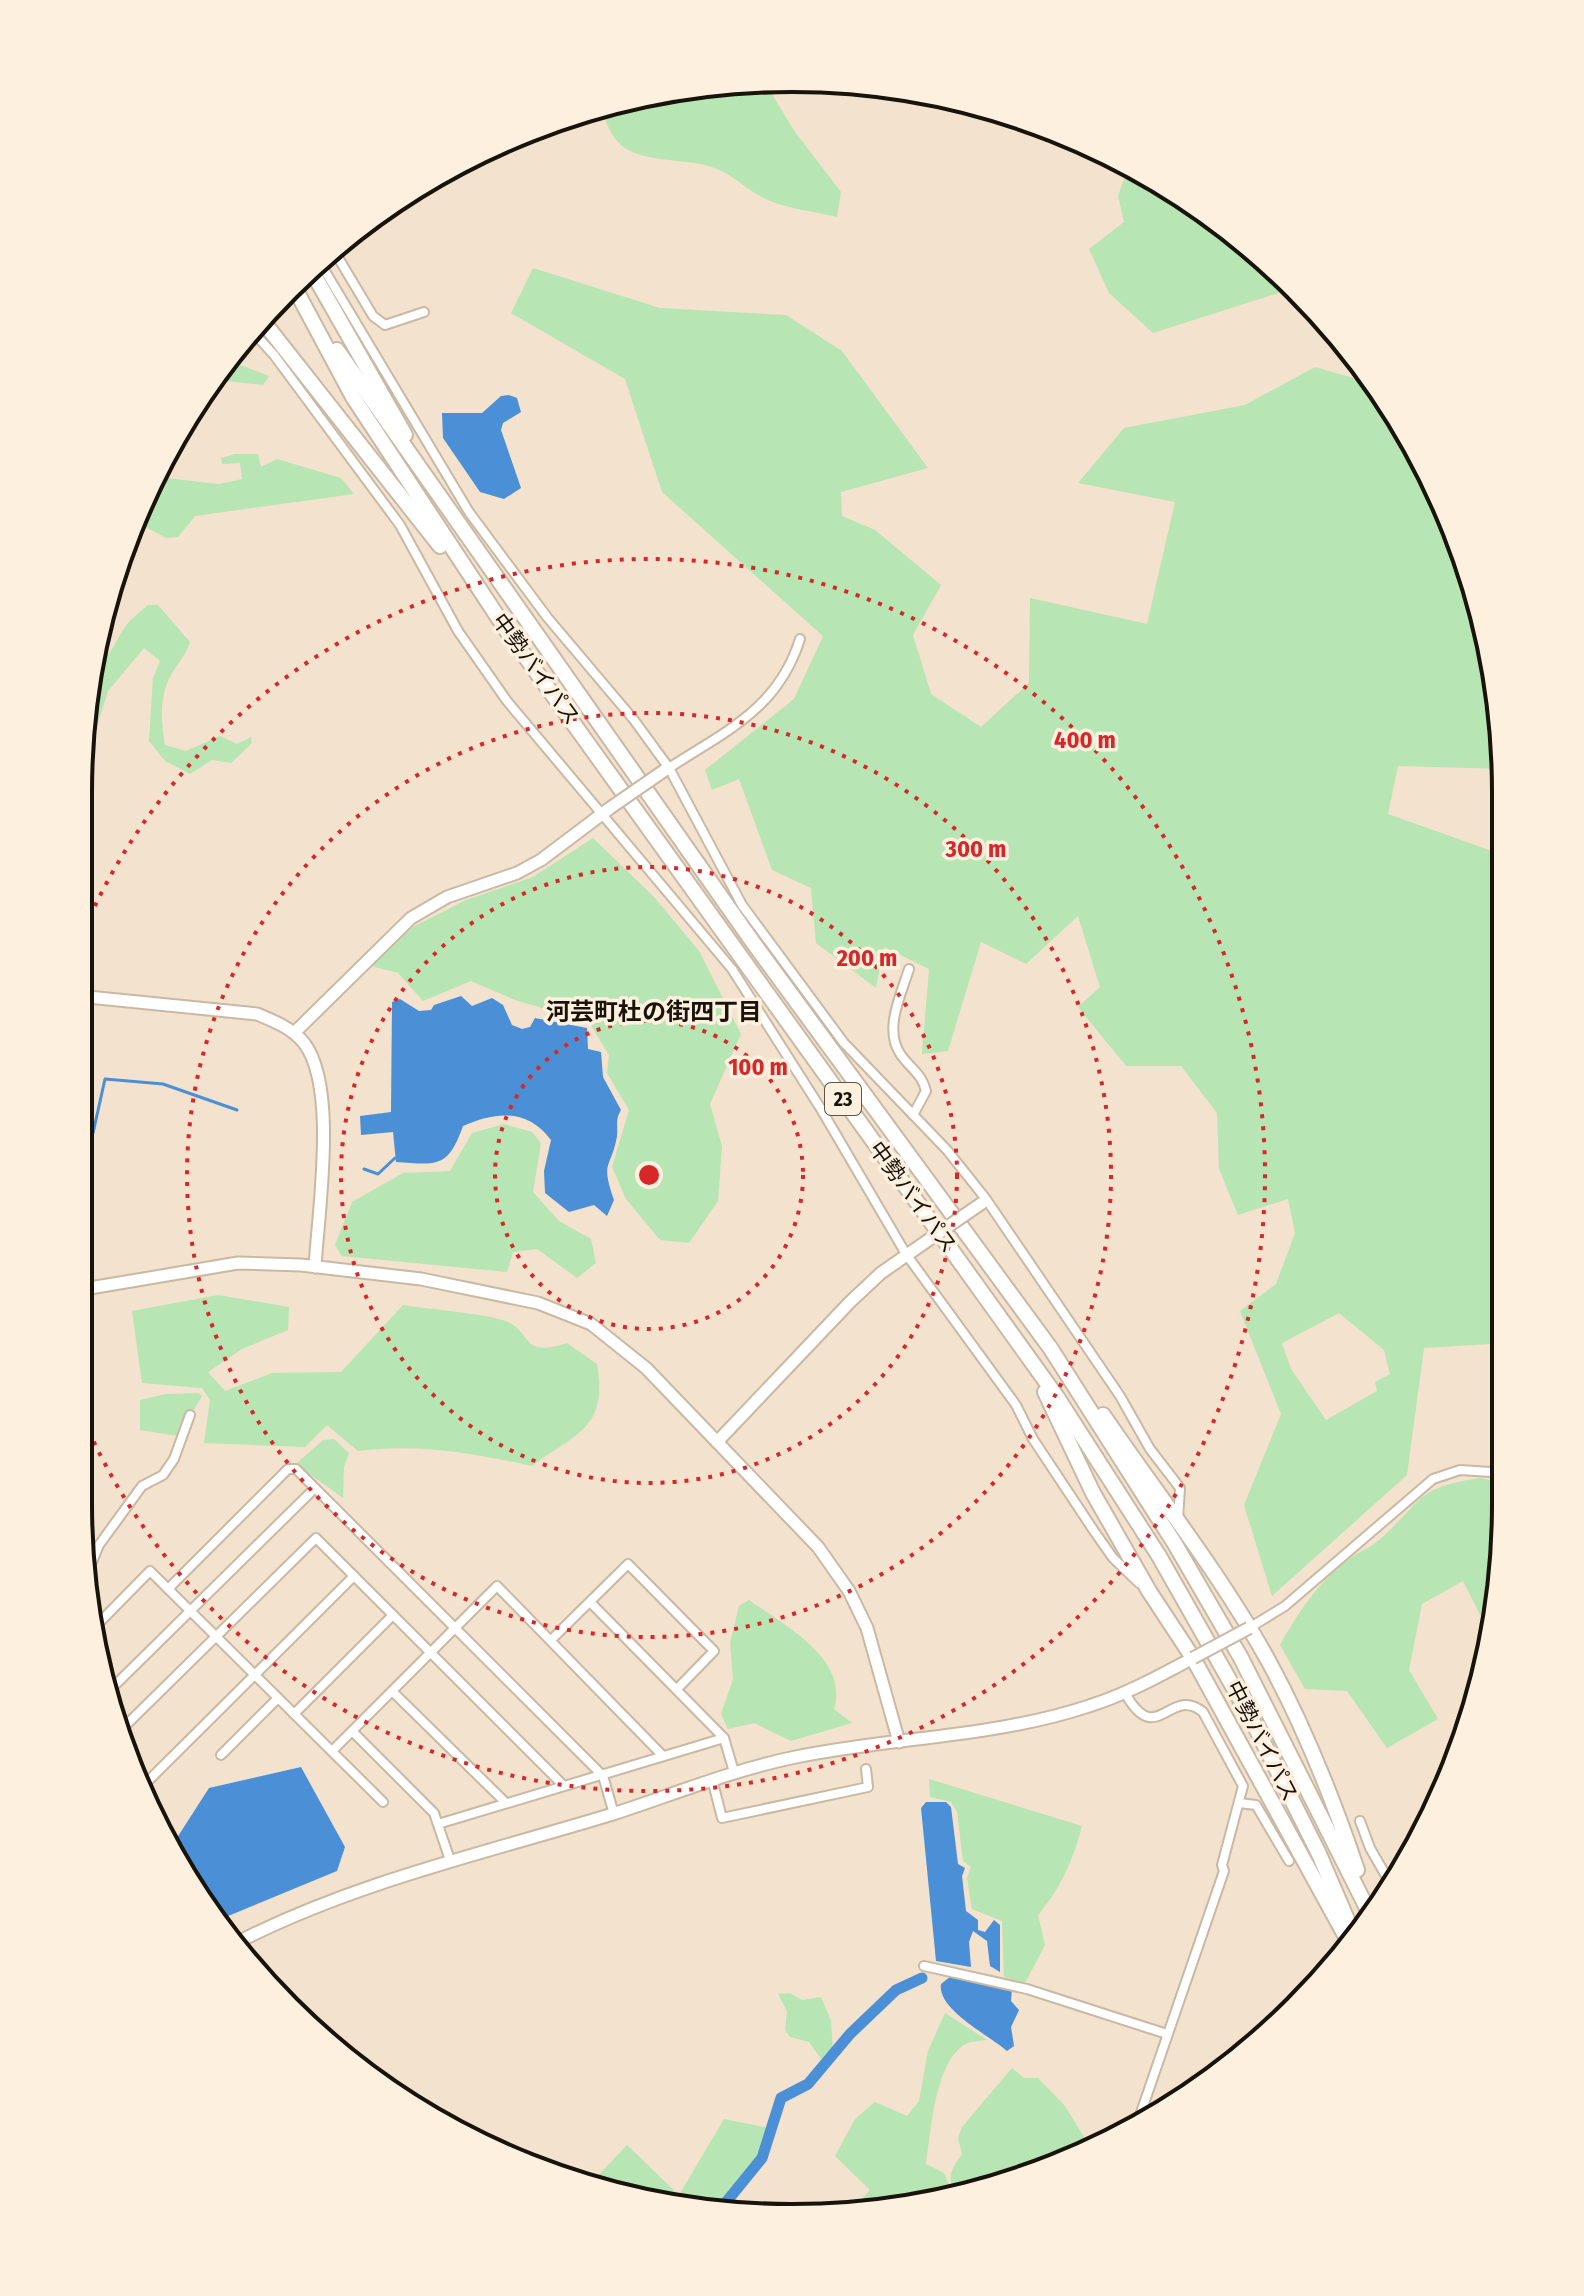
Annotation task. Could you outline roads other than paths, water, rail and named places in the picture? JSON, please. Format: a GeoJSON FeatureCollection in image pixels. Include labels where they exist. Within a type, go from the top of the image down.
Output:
{"type":"FeatureCollection","features":[{"type":"Feature","properties":{"kind":"highway"},"geometry":{"type":"LineString","coordinates":[[316,279],[459,525]]}},
{"type":"Feature","properties":{"kind":"highway","name":"中勢バイパス"},"geometry":{"type":"LineString","coordinates":[[300,294],[752,941],[1051,1349],[1175,1544],[1234,1645],[1366,1904]]}},
{"type":"Feature","properties":{"kind":"highway","name":"中勢バイパス"},"geometry":{"type":"LineString","coordinates":[[299,295],[353,397],[507,631],[1027,1356],[1151,1543],[1209,1641],[1297,1807],[1350,1926]]}},
{"type":"Feature","properties":{"kind":"highway"},"geometry":{"type":"LineString","coordinates":[[268,328],[507,631]]}},
{"type":"Feature","properties":{"kind":"highway"},"geometry":{"type":"LineString","coordinates":[[1051,1349],[1095,1402],[1249,1628],[1314,1756],[1367,1903]]}},
{"type":"Feature","properties":{"kind":"highway"},"geometry":{"type":"LineString","coordinates":[[1027,1356],[1093,1493],[1149,1591],[1193,1658],[1344,1933]]}},
{"type":"Feature","properties":{"kind":"street"},"geometry":{"type":"LineString","coordinates":[[339,259],[373,316],[385,325],[424,312]]}},
{"type":"Feature","properties":{"kind":"street"},"geometry":{"type":"LineString","coordinates":[[325,271],[469,512],[538,605],[634,720],[667,769],[742,905],[844,1043],[913,1115],[984,1201],[1120,1396],[1150,1449],[1180,1488],[1177,1522]]}},
{"type":"Feature","properties":{"kind":"street"},"geometry":{"type":"LineString","coordinates":[[259,339],[400,525],[458,631],[507,701],[605,811],[732,969],[910,1252],[1016,1405],[1033,1439],[1094,1531],[1113,1558],[1149,1591]]}},
{"type":"Feature","properties":{"kind":"street"},"geometry":{"type":"LineString","coordinates":[[294,1033],[411,918],[447,897],[529,866],[667,769],[748,718],[770,697],[792,666],[800,639]]}},
{"type":"Feature","properties":{"kind":"street"},"geometry":{"type":"LineString","coordinates":[[909,969],[892,1033],[898,1052],[923,1077],[926,1091],[913,1115]]}},
{"type":"Feature","properties":{"kind":"street"},"geometry":{"type":"LineString","coordinates":[[92,997],[233,1009],[257,1014],[294,1033],[306,1045],[315,1067],[324,1107],[315,1267]]}},
{"type":"Feature","properties":{"kind":"street"},"geometry":{"type":"LineString","coordinates":[[717,1442],[850,1302],[910,1252],[984,1201]]}},
{"type":"Feature","properties":{"kind":"street"},"geometry":{"type":"LineString","coordinates":[[92,1288],[238,1263],[315,1267],[421,1279],[538,1303],[573,1316],[627,1351],[818,1547],[849,1591],[867,1628],[899,1742]]}},
{"type":"Feature","properties":{"kind":"street"},"geometry":{"type":"LineString","coordinates":[[94,1557],[99,1545],[142,1486],[163,1475],[174,1459],[190,1415]]}},
{"type":"Feature","properties":{"kind":"street"},"geometry":{"type":"LineString","coordinates":[[168,1589],[288,1469],[296,1469],[603,1776],[614,1814]]}},
{"type":"Feature","properties":{"kind":"street"},"geometry":{"type":"LineString","coordinates":[[244,1939],[315,1907],[450,1860],[614,1814],[734,1772],[822,1752],[1056,1716],[1125,1693],[1285,1606],[1433,1479],[1460,1470],[1492,1472]]}},
{"type":"Feature","properties":{"kind":"street"},"geometry":{"type":"LineString","coordinates":[[116,1685],[314,1489]]}},
{"type":"Feature","properties":{"kind":"street"},"geometry":{"type":"LineString","coordinates":[[127,1724],[316,1538],[564,1786]]}},
{"type":"Feature","properties":{"kind":"street"},"geometry":{"type":"LineString","coordinates":[[551,1640],[628,1564],[714,1651],[677,1689]]}},
{"type":"Feature","properties":{"kind":"street"},"geometry":{"type":"LineString","coordinates":[[102,1620],[150,1571],[383,1802]]}},
{"type":"Feature","properties":{"kind":"street"},"geometry":{"type":"LineString","coordinates":[[149,1780],[354,1576]]}},
{"type":"Feature","properties":{"kind":"street"},"geometry":{"type":"LineString","coordinates":[[332,1751],[497,1586],[663,1756]]}},
{"type":"Feature","properties":{"kind":"street"},"geometry":{"type":"LineString","coordinates":[[590,1602],[724,1738],[734,1772]]}},
{"type":"Feature","properties":{"kind":"street"},"geometry":{"type":"LineString","coordinates":[[294,1714],[393,1615]]}},
{"type":"Feature","properties":{"kind":"street"},"geometry":{"type":"LineString","coordinates":[[393,1692],[506,1803]]}},
{"type":"Feature","properties":{"kind":"street"},"geometry":{"type":"LineString","coordinates":[[1125,1693],[1136,1711],[1147,1718],[1160,1718],[1181,1705],[1191,1705],[1203,1712],[1243,1786],[1222,1865],[1224,1871],[1142,2110]]}},
{"type":"Feature","properties":{"kind":"street"},"geometry":{"type":"LineString","coordinates":[[221,1755],[278,1698]]}},
{"type":"Feature","properties":{"kind":"street"},"geometry":{"type":"LineString","coordinates":[[353,1732],[434,1813],[450,1860]]}},
{"type":"Feature","properties":{"kind":"street"},"geometry":{"type":"LineString","coordinates":[[438,1824],[724,1738]]}},
{"type":"Feature","properties":{"kind":"street"},"geometry":{"type":"LineString","coordinates":[[712,1779],[722,1818],[868,1787],[866,1769]]}},
{"type":"Feature","properties":{"kind":"street"},"geometry":{"type":"LineString","coordinates":[[1239,1803],[1256,1805],[1289,1861]]}},
{"type":"Feature","properties":{"kind":"street"},"geometry":{"type":"LineString","coordinates":[[1360,1821],[1370,1848],[1385,1875]]}},
{"type":"Feature","properties":{"kind":"street"},"geometry":{"type":"LineString","coordinates":[[924,1966],[1027,1989],[1167,2034]]}},
{"type":"Feature","properties":{"kind":"water"},"geometry":{"type":"Polygon","coordinates":[[[501,396],[517,398],[521,412],[503,423],[501,430],[521,488],[504,499],[480,492],[443,438],[442,413],[482,413],[501,396]]]}},
{"type":"Feature","properties":{"kind":"water"},"geometry":{"type":"Polygon","coordinates":[[[461,996],[472,1006],[492,998],[503,1005],[512,1025],[522,1029],[530,1027],[535,1018],[587,1028],[588,1049],[601,1052],[603,1077],[621,1110],[615,1147],[607,1171],[614,1200],[607,1216],[594,1205],[569,1212],[545,1193],[544,1171],[551,1140],[542,1130],[522,1118],[500,1116],[463,1126],[452,1150],[440,1161],[432,1163],[396,1162],[393,1132],[361,1135],[360,1116],[391,1112],[392,1002],[400,999],[419,1011],[431,1010],[434,1005],[461,996]]]}},
{"type":"Feature","properties":{"kind":"water"},"geometry":{"type":"Polygon","coordinates":[[[301,1767],[345,1847],[337,1871],[227,1916],[177,1838],[209,1788],[301,1767]]]}},
{"type":"Feature","properties":{"kind":"water"},"geometry":{"type":"Polygon","coordinates":[[[926,1802],[946,1802],[951,1807],[958,1864],[965,1868],[962,1876],[966,1911],[978,1920],[978,1930],[985,1932],[994,1920],[1000,1925],[1000,1972],[990,1966],[987,1941],[973,1931],[969,1942],[971,1967],[936,1961],[921,1808],[926,1802]]]}},
{"type":"Feature","properties":{"kind":"water"},"geometry":{"type":"Polygon","coordinates":[[[951,1976],[1012,1989],[1011,2001],[1019,2010],[1011,2027],[1014,2046],[1007,2051],[955,2012],[942,1994],[941,1984],[951,1976]]]}},
{"type":"Feature","properties":{"kind":"waterway"},"geometry":{"type":"LineString","coordinates":[[92,1133],[105,1079],[163,1084],[237,1110]]}},
{"type":"Feature","properties":{"kind":"waterway"},"geometry":{"type":"LineString","coordinates":[[364,1169],[378,1174],[395,1158]]}},
{"type":"Feature","properties":{"kind":"waterway"},"geometry":{"type":"LineString","coordinates":[[727,2201],[762,2158],[781,2098],[808,2084],[850,2034],[896,1990],[922,1978]]}},
{"type":"Feature","properties":{"kind":"district","name":"河芸町杜の街四丁目"},"geometry":{"type":"Point","coordinates":[654,1012]}}]}
